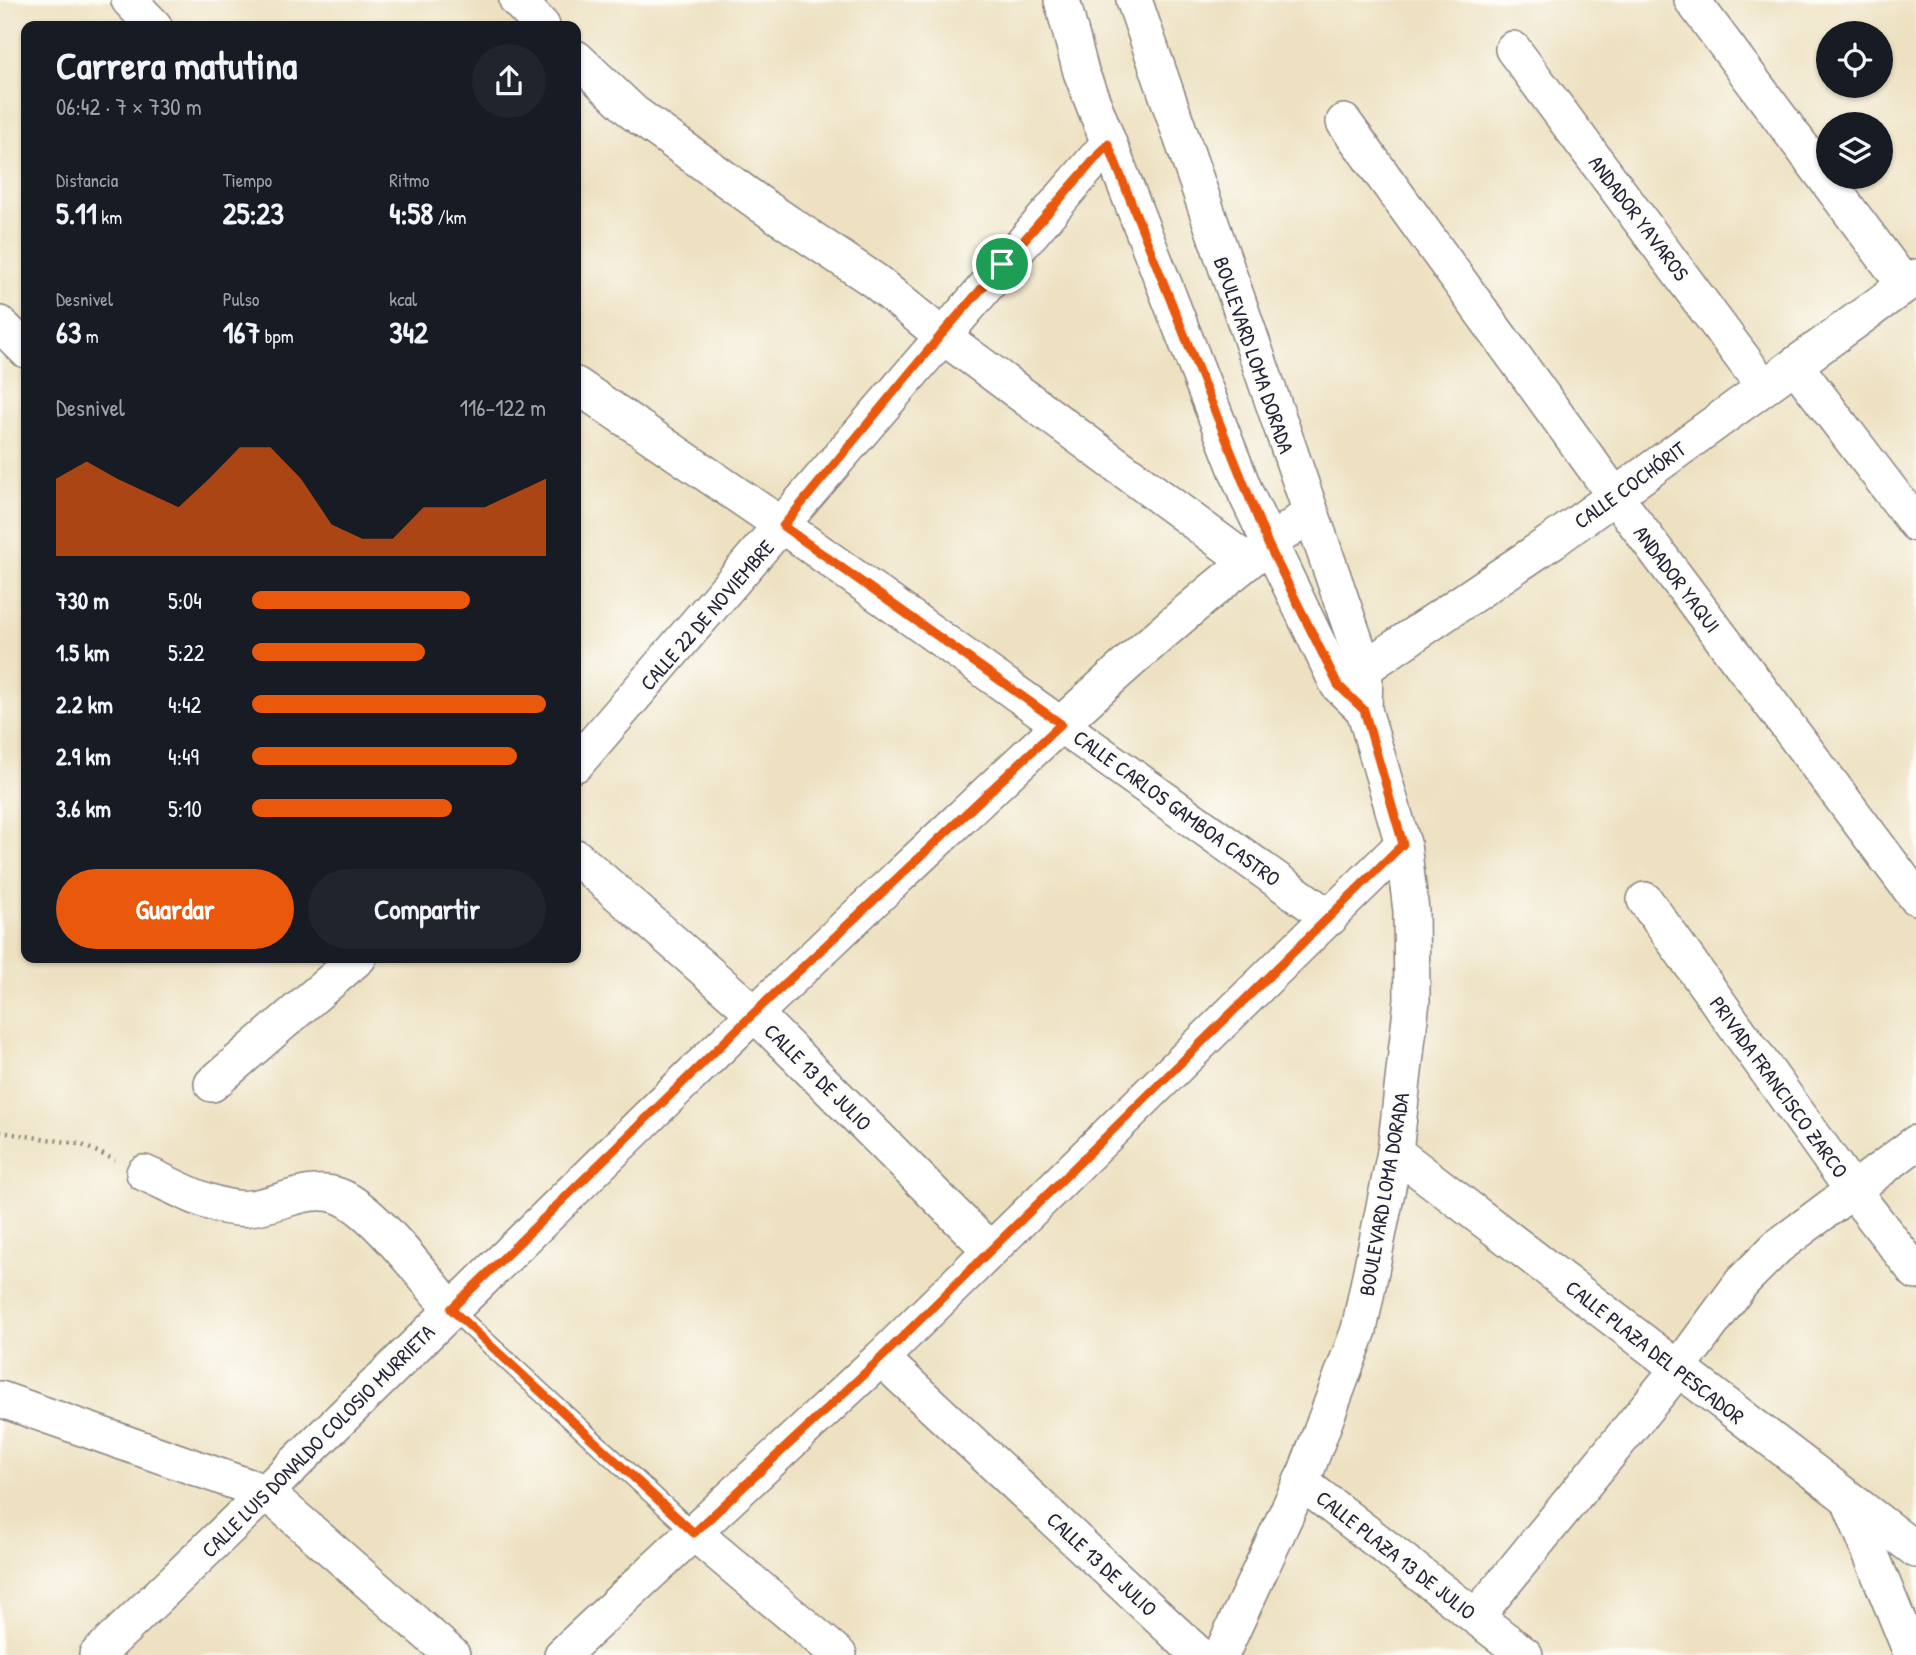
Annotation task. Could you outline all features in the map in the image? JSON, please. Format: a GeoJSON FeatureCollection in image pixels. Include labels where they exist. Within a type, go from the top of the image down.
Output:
{"type":"FeatureCollection","features":[{"type":"Feature","properties":{"kind":"street"},"geometry":{"type":"LineString","coordinates":[[129,0],[149,21]]}},
{"type":"Feature","properties":{"kind":"street"},"geometry":{"type":"LineString","coordinates":[[517,0],[537,21]]}},
{"type":"Feature","properties":{"kind":"street","name":"BOULEVARD LOMA DORADA"},"geometry":{"type":"LineString","coordinates":[[1062,0],[1081,72],[1258,552],[1351,677]]}},
{"type":"Feature","properties":{"kind":"street","name":"BOULEVARD LOMA DORADA"},"geometry":{"type":"LineString","coordinates":[[1134,0],[1309,514],[1351,677],[1364,710],[1403,844],[1411,911],[1412,989],[1395,1152],[1359,1330],[1301,1482],[1221,1655]]}},
{"type":"Feature","properties":{"kind":"street"},"geometry":{"type":"LineString","coordinates":[[1692,0],[1910,281]]}},
{"type":"Feature","properties":{"kind":"street","name":"ANDADOR YAVAROS"},"geometry":{"type":"LineString","coordinates":[[1513,49],[1765,387]]}},
{"type":"Feature","properties":{"kind":"street"},"geometry":{"type":"LineString","coordinates":[[581,63],[634,113],[763,206],[875,281],[941,335],[1258,552]]}},
{"type":"Feature","properties":{"kind":"street","name":"ANDADOR YAQUI"},"geometry":{"type":"LineString","coordinates":[[1344,122],[1615,496],[1916,897]]}},
{"type":"Feature","properties":{"kind":"street","name":"CALLE 22 DE NOVIEMBRE"},"geometry":{"type":"LineString","coordinates":[[581,759],[783,526],[941,335],[1108,144]]}},
{"type":"Feature","properties":{"kind":"street","name":"CALLE COCHÓRIT"},"geometry":{"type":"LineString","coordinates":[[1351,677],[1615,496],[1910,281]]}},
{"type":"Feature","properties":{"kind":"street"},"geometry":{"type":"LineString","coordinates":[[0,324],[21,345]]}},
{"type":"Feature","properties":{"kind":"street"},"geometry":{"type":"LineString","coordinates":[[1795,365],[1916,524]]}},
{"type":"Feature","properties":{"kind":"street","name":"CALLE CARLOS GAMBOA CASTRO"},"geometry":{"type":"LineString","coordinates":[[581,388],[783,526],[1330,918]]}},
{"type":"Feature","properties":{"kind":"street","name":"CALLE LUIS DONALDO COLOSIO MURRIETA"},"geometry":{"type":"LineString","coordinates":[[97,1655],[267,1493],[754,1013],[1061,724],[1258,552],[1309,514]]}},
{"type":"Feature","properties":{"kind":"street"},"geometry":{"type":"LineString","coordinates":[[562,1655],[881,1358],[1403,844]]}},
{"type":"Feature","properties":{"kind":"street","name":"CALLE 13 DE JULIO"},"geometry":{"type":"LineString","coordinates":[[581,861],[754,1013],[990,1250]]}},
{"type":"Feature","properties":{"kind":"street","name":"PRIVADA FRANCISCO ZARCO"},"geometry":{"type":"LineString","coordinates":[[1645,900],[1853,1191],[1916,1272]]}},
{"type":"Feature","properties":{"kind":"street"},"geometry":{"type":"LineString","coordinates":[[212,1084],[352,963]]}},
{"type":"Feature","properties":{"kind":"street"},"geometry":{"type":"LineString","coordinates":[[1476,1617],[1678,1370],[1742,1282],[1777,1247],[1916,1143]]}},
{"type":"Feature","properties":{"kind":"street","name":"CALLE PLAZA DEL PESCADOR"},"geometry":{"type":"LineString","coordinates":[[1395,1152],[1916,1550]]}},
{"type":"Feature","properties":{"kind":"street"},"geometry":{"type":"LineString","coordinates":[[144,1173],[208,1199],[248,1208],[323,1192],[340,1196],[372,1219],[451,1309]]}},
{"type":"Feature","properties":{"kind":"street","name":"CALLE 13 DE JULIO"},"geometry":{"type":"LineString","coordinates":[[881,1358],[1199,1655]]}},
{"type":"Feature","properties":{"kind":"street"},"geometry":{"type":"LineString","coordinates":[[0,1399],[267,1493],[452,1655]]}},
{"type":"Feature","properties":{"kind":"street","name":"CALLE PLAZA 13 DE JULIO"},"geometry":{"type":"LineString","coordinates":[[1301,1482],[1525,1655]]}},
{"type":"Feature","properties":{"kind":"street"},"geometry":{"type":"LineString","coordinates":[[1850,1502],[1912,1655]]}},
{"type":"Feature","properties":{"kind":"street"},"geometry":{"type":"LineString","coordinates":[[694,1533],[839,1655]]}},
{"type":"Feature","properties":{"kind":"lane"},"geometry":{"type":"LineString","coordinates":[[451,1309],[694,1533]]}},
{"type":"Feature","properties":{"kind":"path"},"geometry":{"type":"LineString","coordinates":[[0,1132],[80,1144],[144,1173]]}},
{"type":"Feature","properties":{"kind":"route"},"geometry":{"type":"LineString","coordinates":[[1108,144],[1268,544],[1338,685],[1364,710],[1403,844],[881,1358],[694,1533],[451,1309],[754,1013],[1061,724],[783,526],[1002,264],[1108,144]]}}]}
